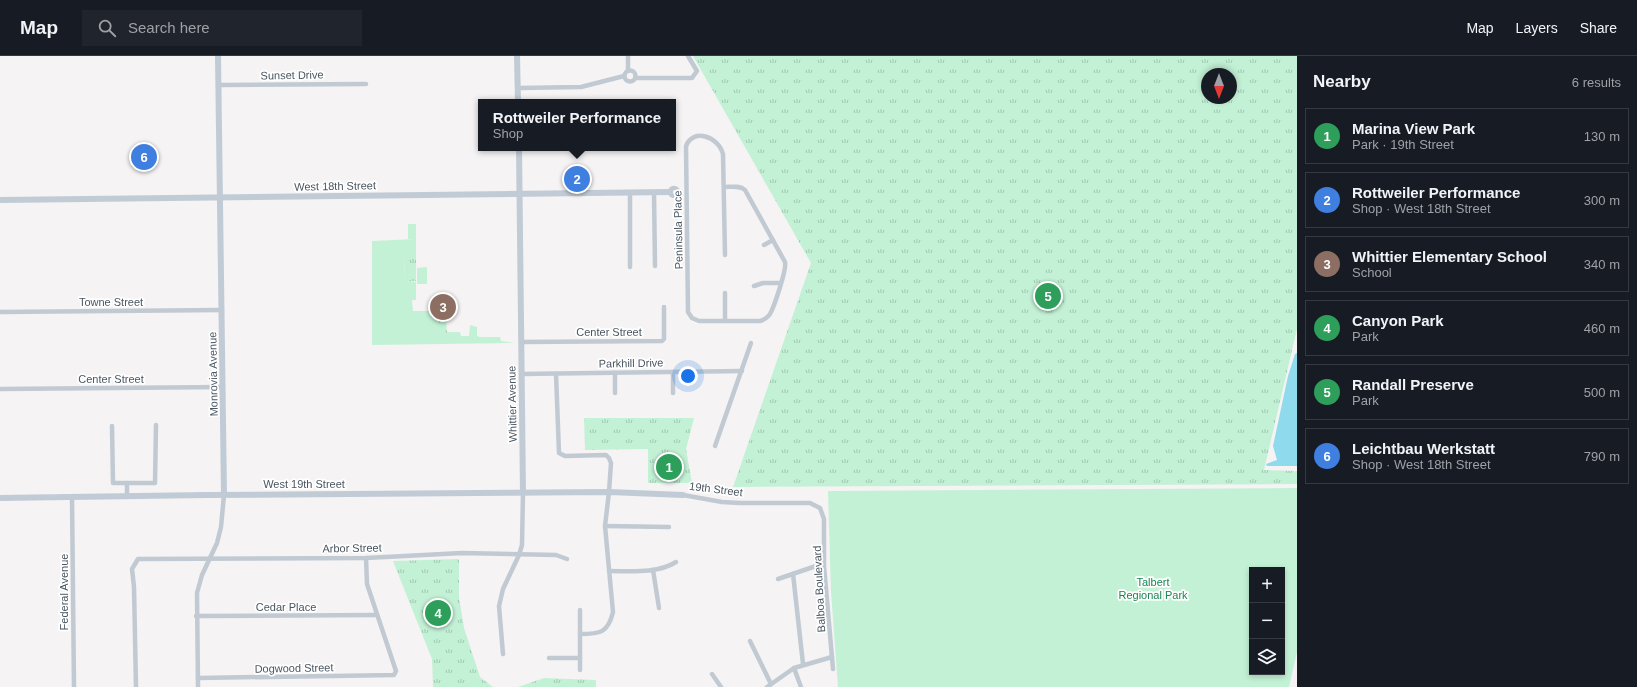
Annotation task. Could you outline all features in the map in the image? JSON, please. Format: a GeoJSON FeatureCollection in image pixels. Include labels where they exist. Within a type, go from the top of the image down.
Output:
{"type":"FeatureCollection","features":[{"type":"Feature","properties":{"kind":"street","name":"Monrovia Avenue"},"geometry":{"type":"LineString","coordinates":[[198,687],[196,616],[197,593],[202,575],[217,543],[221,527],[224,495],[218,56]]}},
{"type":"Feature","properties":{"kind":"street"},"geometry":{"type":"LineString","coordinates":[[517,56],[518,99]]}},
{"type":"Feature","properties":{"kind":"street"},"geometry":{"type":"LineString","coordinates":[[518,88],[581,87],[624,76],[628,71],[628,56]]}},
{"type":"Feature","properties":{"kind":"street"},"geometry":{"type":"LineString","coordinates":[[624,76],[625,79],[630,82],[635,78],[692,78],[697,71],[688,56]]}},
{"type":"Feature","properties":{"kind":"street"},"geometry":{"type":"LineString","coordinates":[[628,71],[633,72],[635,78]]}},
{"type":"Feature","properties":{"kind":"street","name":"Sunset Drive"},"geometry":{"type":"LineString","coordinates":[[219,85],[366,84]]}},
{"type":"Feature","properties":{"kind":"street","name":"Peninsula Place"},"geometry":{"type":"LineString","coordinates":[[724,187],[723,154],[718,142],[708,137],[695,137],[688,142],[686,146],[688,312],[692,318],[699,321],[725,321]]}},
{"type":"Feature","properties":{"kind":"street","name":"Whittier Avenue"},"geometry":{"type":"LineString","coordinates":[[503,654],[499,606],[503,589],[519,555],[523,534],[519,151]]}},
{"type":"Feature","properties":{"kind":"street","name":"West 18th Street"},"geometry":{"type":"LineString","coordinates":[[673,194],[673,188],[677,189],[687,187]]}},
{"type":"Feature","properties":{"kind":"street"},"geometry":{"type":"LineString","coordinates":[[724,256],[724,187],[738,187],[745,190],[786,266],[770,313],[766,318],[760,321],[725,321],[725,293]]}},
{"type":"Feature","properties":{"kind":"street"},"geometry":{"type":"LineString","coordinates":[[654,192],[655,266]]}},
{"type":"Feature","properties":{"kind":"street","name":"West 18th Street"},"geometry":{"type":"LineString","coordinates":[[0,200],[654,192],[687,197]]}},
{"type":"Feature","properties":{"kind":"street"},"geometry":{"type":"LineString","coordinates":[[630,193],[630,267]]}},
{"type":"Feature","properties":{"kind":"street"},"geometry":{"type":"LineString","coordinates":[[764,245],[773,240]]}},
{"type":"Feature","properties":{"kind":"street"},"geometry":{"type":"LineString","coordinates":[[754,286],[763,283],[781,284]]}},
{"type":"Feature","properties":{"kind":"street","name":"Center Street"},"geometry":{"type":"LineString","coordinates":[[521,342],[662,341],[664,339],[664,307]]}},
{"type":"Feature","properties":{"kind":"street","name":"Towne Street"},"geometry":{"type":"LineString","coordinates":[[0,312],[222,310]]}},
{"type":"Feature","properties":{"kind":"street"},"geometry":{"type":"LineString","coordinates":[[715,446],[751,343]]}},
{"type":"Feature","properties":{"kind":"street","name":"Parkhill Drive"},"geometry":{"type":"LineString","coordinates":[[522,374],[742,371]]}},
{"type":"Feature","properties":{"kind":"street"},"geometry":{"type":"LineString","coordinates":[[673,372],[673,393]]}},
{"type":"Feature","properties":{"kind":"street"},"geometry":{"type":"LineString","coordinates":[[615,373],[615,393]]}},
{"type":"Feature","properties":{"kind":"street"},"geometry":{"type":"LineString","coordinates":[[556,374],[558,452],[566,456],[606,455],[611,463],[605,526],[613,612],[611,621],[604,631],[597,634],[580,634]]}},
{"type":"Feature","properties":{"kind":"street","name":"Center Street"},"geometry":{"type":"LineString","coordinates":[[0,389],[223,387]]}},
{"type":"Feature","properties":{"kind":"street"},"geometry":{"type":"LineString","coordinates":[[112,426],[113,483],[155,483],[156,425]]}},
{"type":"Feature","properties":{"kind":"street"},"geometry":{"type":"LineString","coordinates":[[127,483],[127,496]]}},
{"type":"Feature","properties":{"kind":"street","name":"West 19th Street"},"geometry":{"type":"LineString","coordinates":[[0,498],[609,492]]}},
{"type":"Feature","properties":{"kind":"street","name":"19th Street"},"geometry":{"type":"LineString","coordinates":[[609,492],[683,495],[722,502],[740,503],[810,503],[820,508]]}},
{"type":"Feature","properties":{"kind":"street","name":"Federal Avenue"},"geometry":{"type":"LineString","coordinates":[[72,497],[74,687]]}},
{"type":"Feature","properties":{"kind":"street","name":"Balboa Boulevard"},"geometry":{"type":"LineString","coordinates":[[820,508],[825,525],[824,566],[834,669]]}},
{"type":"Feature","properties":{"kind":"street"},"geometry":{"type":"LineString","coordinates":[[605,526],[669,527]]}},
{"type":"Feature","properties":{"kind":"street","name":"Arbor Street"},"geometry":{"type":"LineString","coordinates":[[136,687],[134,587],[132,569],[138,560],[210,558],[366,558],[462,553],[556,555],[566,559]]}},
{"type":"Feature","properties":{"kind":"street"},"geometry":{"type":"LineString","coordinates":[[366,558],[367,584],[376,615]]}},
{"type":"Feature","properties":{"kind":"street"},"geometry":{"type":"LineString","coordinates":[[608,571],[653,570],[668,567],[676,562]]}},
{"type":"Feature","properties":{"kind":"street"},"geometry":{"type":"LineString","coordinates":[[778,580],[816,566]]}},
{"type":"Feature","properties":{"kind":"street"},"geometry":{"type":"LineString","coordinates":[[653,570],[659,608]]}},
{"type":"Feature","properties":{"kind":"street"},"geometry":{"type":"LineString","coordinates":[[793,574],[803,664]]}},
{"type":"Feature","properties":{"kind":"street"},"geometry":{"type":"LineString","coordinates":[[580,610],[580,670]]}},
{"type":"Feature","properties":{"kind":"street","name":"Cedar Place"},"geometry":{"type":"LineString","coordinates":[[196,616],[376,615]]}},
{"type":"Feature","properties":{"kind":"street","name":"Dogwood Street"},"geometry":{"type":"LineString","coordinates":[[198,678],[392,676],[396,672],[376,615]]}},
{"type":"Feature","properties":{"kind":"street"},"geometry":{"type":"LineString","coordinates":[[750,641],[769,685],[794,668],[803,664],[832,657]]}},
{"type":"Feature","properties":{"kind":"street"},"geometry":{"type":"LineString","coordinates":[[549,658],[580,658]]}},
{"type":"Feature","properties":{"kind":"street"},"geometry":{"type":"LineString","coordinates":[[794,668],[801,687]]}},
{"type":"Feature","properties":{"kind":"street"},"geometry":{"type":"LineString","coordinates":[[712,674],[721,687]]}},
{"type":"Feature","properties":{"kind":"green space"},"geometry":{"type":"Polygon","coordinates":[[[693,56],[1297,56],[1297,329],[1264,470],[1297,471],[1297,484],[733,487],[811,263],[693,56]]]}},
{"type":"Feature","properties":{"kind":"green space"},"geometry":{"type":"Polygon","coordinates":[[[408,224],[416,224],[416,239],[408,239],[408,224]]]}},
{"type":"Feature","properties":{"kind":"green space"},"geometry":{"type":"Polygon","coordinates":[[[416,239],[416,255],[404,255],[405,282],[416,282],[416,300],[412,300],[413,312],[442,311],[441,315],[439,315],[440,335],[446,335],[447,332],[460,332],[461,336],[469,336],[470,325],[477,327],[477,335],[479,337],[500,337],[501,341],[514,343],[372,345],[372,241],[416,239]]]}},
{"type":"Feature","properties":{"kind":"green space"},"geometry":{"type":"Polygon","coordinates":[[[404,255],[416,255],[416,281],[405,282],[404,255]]]}},
{"type":"Feature","properties":{"kind":"green space"},"geometry":{"type":"Polygon","coordinates":[[[427,267],[427,284],[417,284],[417,268],[427,267]]]}},
{"type":"Feature","properties":{"kind":"green space"},"geometry":{"type":"Polygon","coordinates":[[[439,315],[446,315],[447,335],[439,335],[439,315]]]}},
{"type":"Feature","properties":{"kind":"green space"},"geometry":{"type":"Polygon","coordinates":[[[584,418],[694,418],[686,449],[692,483],[648,483],[648,449],[585,450],[584,418]]]}},
{"type":"Feature","properties":{"kind":"green space","name":"Talbert Regional Park"},"geometry":{"type":"Polygon","coordinates":[[[1297,488],[1297,652],[1289,687],[838,687],[831,591],[828,491],[1297,488]]]}},
{"type":"Feature","properties":{"kind":"green space"},"geometry":{"type":"Polygon","coordinates":[[[459,559],[459,597],[464,628],[480,677],[493,687],[433,687],[432,659],[393,561],[459,559]]]}},
{"type":"Feature","properties":{"kind":"green space"},"geometry":{"type":"Polygon","coordinates":[[[544,678],[596,680],[596,687],[518,687],[544,678]]]}},
{"type":"Feature","properties":{"kind":"water"},"geometry":{"type":"Polygon","coordinates":[[[1297,353],[1297,466],[1267,466],[1266,464],[1277,460],[1273,446],[1288,376],[1295,354],[1297,353]]]}},
{"type":"Feature","properties":{"kind":"place","name":"Leichtbau Werkstatt"},"geometry":{"type":"Point","coordinates":[144,157]}},
{"type":"Feature","properties":{"kind":"place","name":"Rottweiler Performance"},"geometry":{"type":"Point","coordinates":[577,179]}},
{"type":"Feature","properties":{"kind":"place","name":"Randall Preserve"},"geometry":{"type":"Point","coordinates":[1048,296]}},
{"type":"Feature","properties":{"kind":"place","name":"Whittier Elementary School"},"geometry":{"type":"Point","coordinates":[443,307]}},
{"type":"Feature","properties":{"kind":"place","name":"Marina View Park"},"geometry":{"type":"Point","coordinates":[669,467]}},
{"type":"Feature","properties":{"kind":"place","name":"Canyon Park"},"geometry":{"type":"Point","coordinates":[438,613]}}]}
